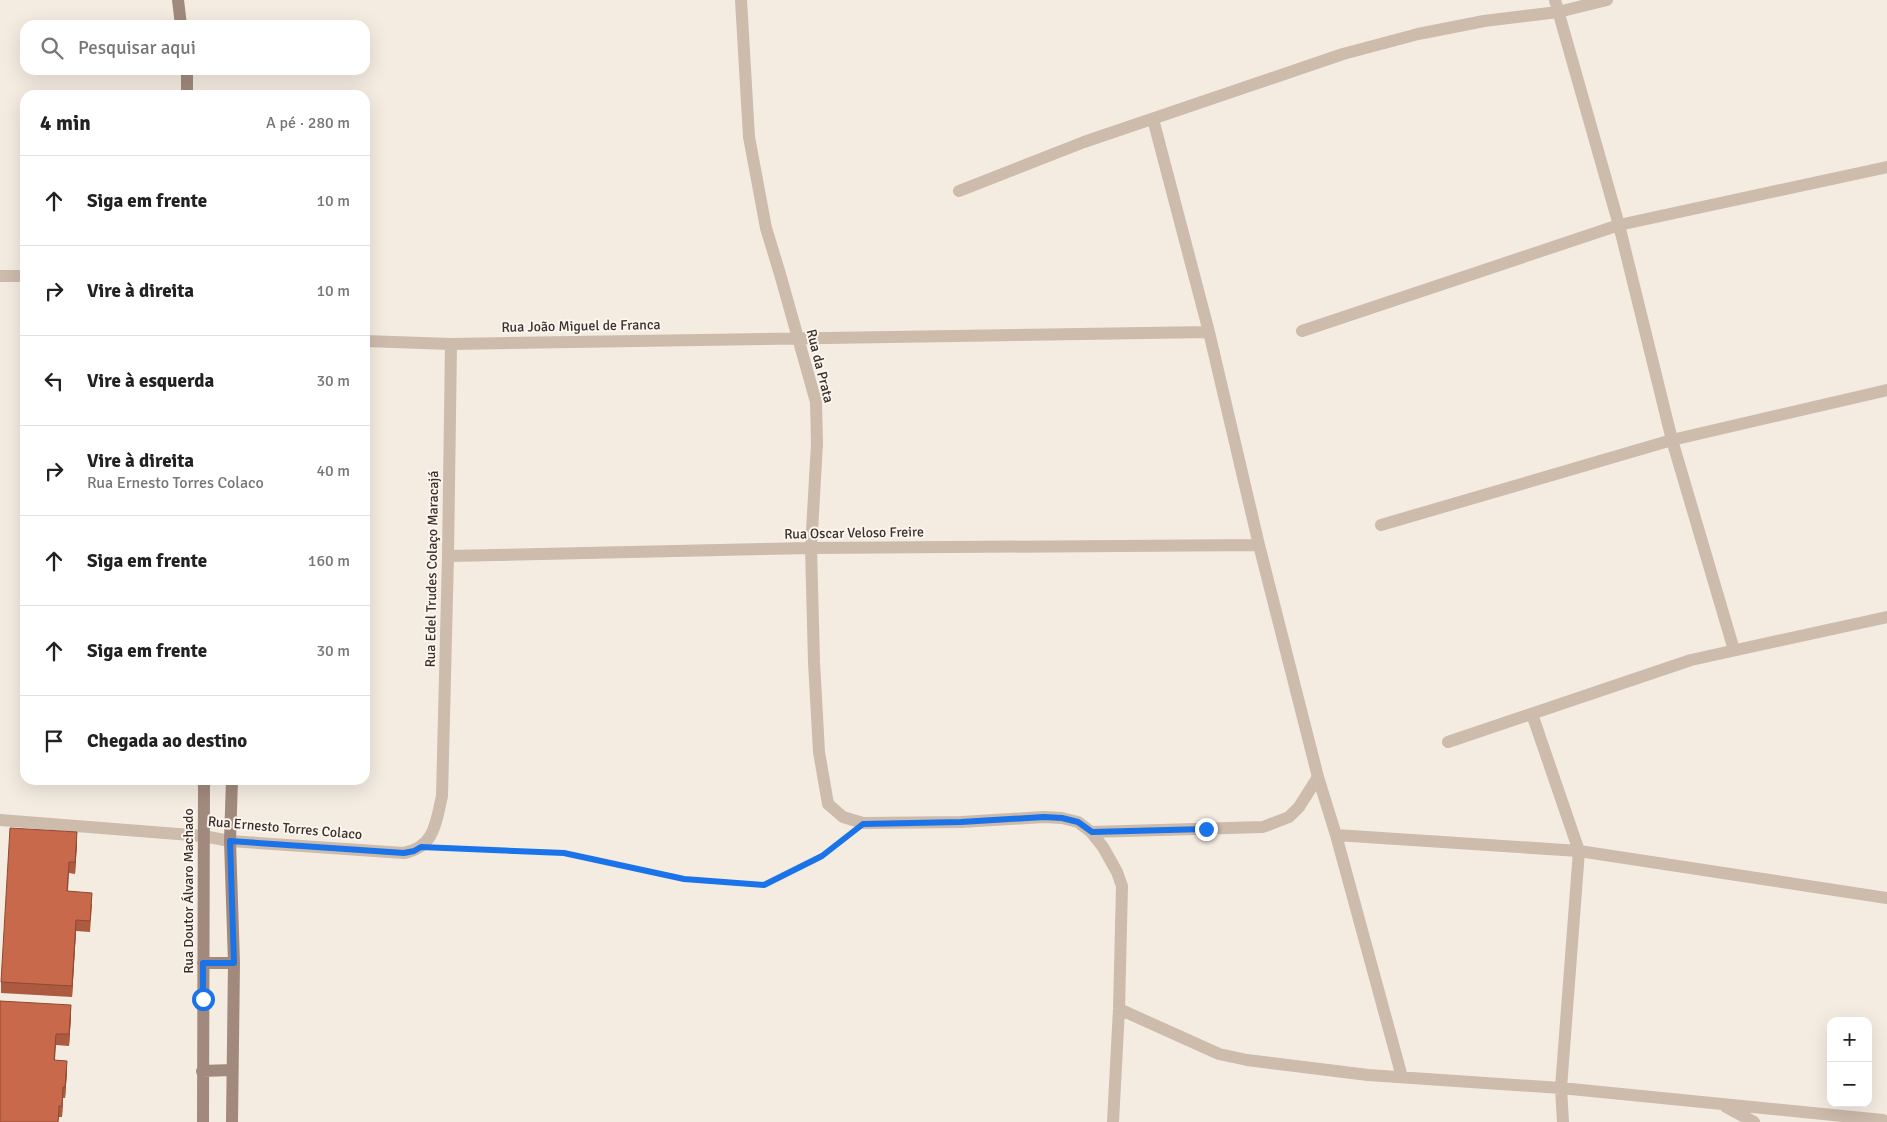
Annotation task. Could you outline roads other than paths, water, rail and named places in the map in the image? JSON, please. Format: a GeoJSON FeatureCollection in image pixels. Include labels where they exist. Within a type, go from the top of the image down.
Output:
{"type":"FeatureCollection","features":[{"type":"Feature","properties":{"kind":"main road"},"geometry":{"type":"LineString","coordinates":[[178,0],[180,20]]}},
{"type":"Feature","properties":{"kind":"main road"},"geometry":{"type":"LineString","coordinates":[[187,75],[187,90]]}},
{"type":"Feature","properties":{"kind":"main road"},"geometry":{"type":"LineString","coordinates":[[187,75],[192,90]]}},
{"type":"Feature","properties":{"kind":"main road","name":"Rua Doutor Álvaro Machado"},"geometry":{"type":"LineString","coordinates":[[203,1122],[204,785]]}},
{"type":"Feature","properties":{"kind":"main road"},"geometry":{"type":"LineString","coordinates":[[232,785],[230,841],[234,963],[232,1122]]}},
{"type":"Feature","properties":{"kind":"main road"},"geometry":{"type":"LineString","coordinates":[[203,963],[234,963]]}},
{"type":"Feature","properties":{"kind":"main road"},"geometry":{"type":"LineString","coordinates":[[202,1071],[232,1070]]}},
{"type":"Feature","properties":{"kind":"street","name":"Rua da Prata"},"geometry":{"type":"LineString","coordinates":[[741,0],[748,136],[766,228],[799,337],[816,402],[817,444],[811,548],[819,752],[828,804],[843,817],[863,824],[961,822],[1044,817],[1062,818],[1078,822],[1092,832]]}},
{"type":"Feature","properties":{"kind":"street"},"geometry":{"type":"LineString","coordinates":[[958,191],[1084,142],[1343,54],[1418,34],[1557,6],[1607,0]]}},
{"type":"Feature","properties":{"kind":"street"},"geometry":{"type":"LineString","coordinates":[[1557,6],[1618,225],[1672,440],[1734,650]]}},
{"type":"Feature","properties":{"kind":"street"},"geometry":{"type":"LineString","coordinates":[[1153,119],[1209,332],[1259,545],[1318,777],[1336,835],[1402,1077]]}},
{"type":"Feature","properties":{"kind":"street"},"geometry":{"type":"LineString","coordinates":[[1302,331],[1618,225],[1887,167]]}},
{"type":"Feature","properties":{"kind":"street"},"geometry":{"type":"LineString","coordinates":[[0,276],[20,276]]}},
{"type":"Feature","properties":{"kind":"street","name":"Rua João Miguel de Franca"},"geometry":{"type":"LineString","coordinates":[[370,340],[451,344],[1209,332]]}},
{"type":"Feature","properties":{"kind":"street","name":"Rua Edel Trudes Colaço Maracajá"},"geometry":{"type":"LineString","coordinates":[[421,847],[432,833],[442,796],[451,344]]}},
{"type":"Feature","properties":{"kind":"street"},"geometry":{"type":"LineString","coordinates":[[1381,525],[1672,440],[1887,390]]}},
{"type":"Feature","properties":{"kind":"street","name":"Rua Oscar Veloso Freire"},"geometry":{"type":"LineString","coordinates":[[448,556],[811,548],[1259,545]]}},
{"type":"Feature","properties":{"kind":"street"},"geometry":{"type":"LineString","coordinates":[[1448,742],[1691,660],[1887,616]]}},
{"type":"Feature","properties":{"kind":"street"},"geometry":{"type":"LineString","coordinates":[[1532,714],[1579,852],[1561,1088],[1563,1122]]}},
{"type":"Feature","properties":{"kind":"street"},"geometry":{"type":"LineString","coordinates":[[1092,832],[1263,827],[1289,816],[1299,807],[1318,777]]}},
{"type":"Feature","properties":{"kind":"street","name":"Rua Ernesto Torres Colaco"},"geometry":{"type":"LineString","coordinates":[[0,820],[203,836],[230,841],[404,853],[421,847]]}},
{"type":"Feature","properties":{"kind":"street"},"geometry":{"type":"LineString","coordinates":[[1092,832],[1117,872],[1122,886],[1119,1009],[1112,1122]]}},
{"type":"Feature","properties":{"kind":"street"},"geometry":{"type":"LineString","coordinates":[[1336,835],[1579,852],[1887,898]]}},
{"type":"Feature","properties":{"kind":"street"},"geometry":{"type":"LineString","coordinates":[[1119,1009],[1219,1054],[1247,1060],[1368,1075],[1561,1088],[1883,1120]]}},
{"type":"Feature","properties":{"kind":"street"},"geometry":{"type":"LineString","coordinates":[[1722,1104],[1754,1122]]}}]}
